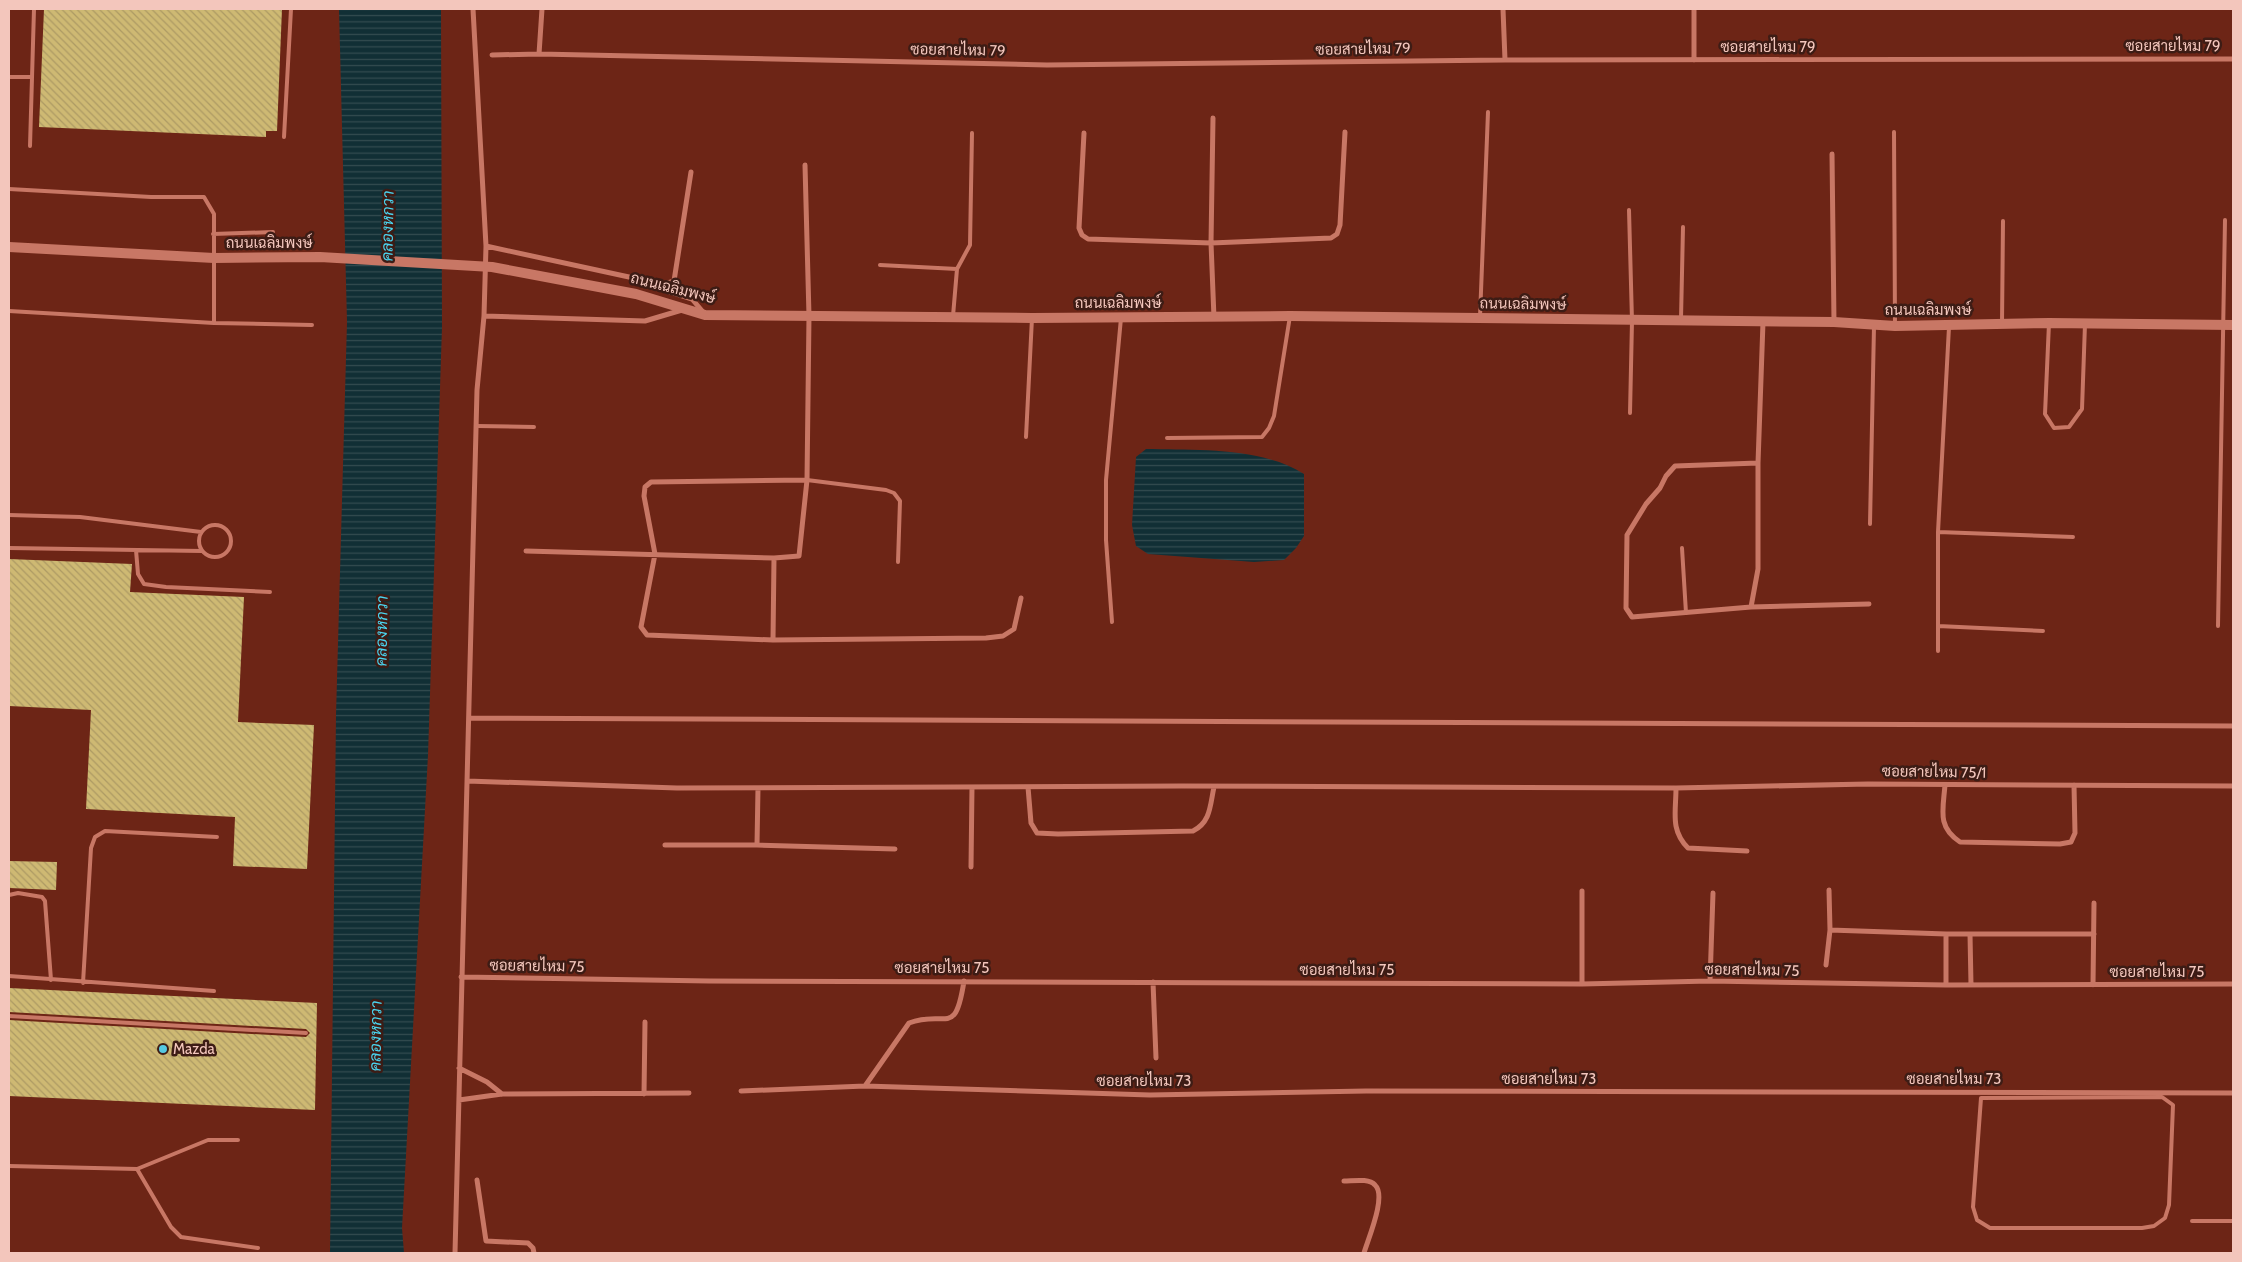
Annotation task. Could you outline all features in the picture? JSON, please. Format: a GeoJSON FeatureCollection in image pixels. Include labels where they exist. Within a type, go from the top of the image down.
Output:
{"type":"FeatureCollection","features":[{"type":"Feature","properties":{"kind":"main road","name":"ถนนเฉลิมพงษ์"},"geometry":{"type":"LineString","coordinates":[[9,246],[214,258],[320,258],[492,267],[636,294],[705,315],[1032,318],[1290,316],[1834,322],[1895,326],[2050,323],[2233,325]]}},
{"type":"Feature","properties":{"kind":"street"},"geometry":{"type":"LineString","coordinates":[[455,1253],[477,390],[484,316],[486,246],[473,9]]}},
{"type":"Feature","properties":{"kind":"street"},"geometry":{"type":"LineString","coordinates":[[539,54],[542,9]]}},
{"type":"Feature","properties":{"kind":"street"},"geometry":{"type":"LineString","coordinates":[[1503,9],[1505,60]]}},
{"type":"Feature","properties":{"kind":"street"},"geometry":{"type":"LineString","coordinates":[[1694,9],[1694,60]]}},
{"type":"Feature","properties":{"kind":"street","name":"ซอยสายไหม 79"},"geometry":{"type":"LineString","coordinates":[[492,55],[539,54],[1047,64],[1505,60],[2233,59]]}},
{"type":"Feature","properties":{"kind":"street"},"geometry":{"type":"LineString","coordinates":[[1213,118],[1211,243],[1214,318]]}},
{"type":"Feature","properties":{"kind":"street"},"geometry":{"type":"LineString","coordinates":[[1084,133],[1079,228],[1082,235],[1088,239],[1211,243],[1331,238],[1337,234],[1340,225],[1344,132]]}},
{"type":"Feature","properties":{"kind":"street"},"geometry":{"type":"LineString","coordinates":[[1832,154],[1834,322]]}},
{"type":"Feature","properties":{"kind":"street"},"geometry":{"type":"LineString","coordinates":[[526,551],[774,558],[799,556],[807,480],[809,316],[805,164]]}},
{"type":"Feature","properties":{"kind":"street"},"geometry":{"type":"LineString","coordinates":[[655,287],[674,281],[691,172]]}},
{"type":"Feature","properties":{"kind":"street"},"geometry":{"type":"LineString","coordinates":[[486,246],[629,277],[692,299],[705,315]]}},
{"type":"Feature","properties":{"kind":"street"},"geometry":{"type":"LineString","coordinates":[[484,316],[645,321],[685,309]]}},
{"type":"Feature","properties":{"kind":"street"},"geometry":{"type":"LineString","coordinates":[[1751,607],[1758,569],[1758,463],[1763,322]]}},
{"type":"Feature","properties":{"kind":"street"},"geometry":{"type":"LineString","coordinates":[[1758,463],[1675,466],[1666,476],[1660,488],[1646,504],[1627,535],[1626,608],[1632,617],[1751,607],[1869,604]]}},
{"type":"Feature","properties":{"kind":"street"},"geometry":{"type":"LineString","coordinates":[[807,480],[651,482],[645,487],[644,496],[655,554],[641,627],[647,635],[773,640],[1003,636],[1014,629],[1021,598]]}},
{"type":"Feature","properties":{"kind":"street"},"geometry":{"type":"LineString","coordinates":[[773,640],[774,558]]}},
{"type":"Feature","properties":{"kind":"street"},"geometry":{"type":"LineString","coordinates":[[469,718],[2233,726]]}},
{"type":"Feature","properties":{"kind":"street","name":"ซอยสายไหม 75/1"},"geometry":{"type":"LineString","coordinates":[[467,781],[678,788],[1676,788],[1868,784],[2233,786]]}},
{"type":"Feature","properties":{"kind":"street"},"geometry":{"type":"LineString","coordinates":[[1945,785],[1943,818],[1945,827],[1950,835],[1960,842],[2060,844],[2070,842],[2075,833],[2074,785]]}},
{"type":"Feature","properties":{"kind":"street"},"geometry":{"type":"LineString","coordinates":[[971,866],[972,787]]}},
{"type":"Feature","properties":{"kind":"street"},"geometry":{"type":"LineString","coordinates":[[1028,787],[1031,824],[1037,833],[1058,834],[1193,831],[1201,827],[1207,820],[1214,787]]}},
{"type":"Feature","properties":{"kind":"street"},"geometry":{"type":"LineString","coordinates":[[757,845],[758,788]]}},
{"type":"Feature","properties":{"kind":"street"},"geometry":{"type":"LineString","coordinates":[[1676,788],[1676,827],[1679,839],[1688,848],[1747,851]]}},
{"type":"Feature","properties":{"kind":"street"},"geometry":{"type":"LineString","coordinates":[[665,845],[757,845],[895,849]]}},
{"type":"Feature","properties":{"kind":"street"},"geometry":{"type":"LineString","coordinates":[[1826,965],[1830,930],[1829,890]]}},
{"type":"Feature","properties":{"kind":"street"},"geometry":{"type":"LineString","coordinates":[[1582,891],[1582,984]]}},
{"type":"Feature","properties":{"kind":"street"},"geometry":{"type":"LineString","coordinates":[[1710,981],[1713,893]]}},
{"type":"Feature","properties":{"kind":"street"},"geometry":{"type":"LineString","coordinates":[[2093,984],[2094,903]]}},
{"type":"Feature","properties":{"kind":"street"},"geometry":{"type":"LineString","coordinates":[[1830,930],[1946,934],[2094,934]]}},
{"type":"Feature","properties":{"kind":"street"},"geometry":{"type":"LineString","coordinates":[[1946,934],[1946,986]]}},
{"type":"Feature","properties":{"kind":"street"},"geometry":{"type":"LineString","coordinates":[[1970,934],[1971,986]]}},
{"type":"Feature","properties":{"kind":"street","name":"ซอยสายไหม 75"},"geometry":{"type":"LineString","coordinates":[[461,977],[709,981],[964,980],[1582,984],[1710,981],[1946,986],[2233,984]]}},
{"type":"Feature","properties":{"kind":"street"},"geometry":{"type":"LineString","coordinates":[[865,1086],[909,1023],[917,1020],[946,1020],[954,1016],[960,1006],[964,980]]}},
{"type":"Feature","properties":{"kind":"street"},"geometry":{"type":"LineString","coordinates":[[1153,982],[1156,1058]]}},
{"type":"Feature","properties":{"kind":"street"},"geometry":{"type":"LineString","coordinates":[[644,1094],[645,1022]]}},
{"type":"Feature","properties":{"kind":"street"},"geometry":{"type":"LineString","coordinates":[[459,1068],[487,1082],[502,1094]]}},
{"type":"Feature","properties":{"kind":"street","name":"ซอยสายไหม 73"},"geometry":{"type":"LineString","coordinates":[[741,1091],[865,1086],[1150,1095],[1366,1091],[2233,1093]]}},
{"type":"Feature","properties":{"kind":"street"},"geometry":{"type":"LineString","coordinates":[[459,1100],[502,1094],[690,1093]]}},
{"type":"Feature","properties":{"kind":"street"},"geometry":{"type":"LineString","coordinates":[[477,1180],[486,1241],[528,1244],[533,1248],[534,1253]]}},
{"type":"Feature","properties":{"kind":"street"},"geometry":{"type":"LineString","coordinates":[[1344,1181],[1367,1181],[1375,1184],[1380,1192],[1379,1204],[1364,1253]]}},
{"type":"Feature","properties":{"kind":"lane"},"geometry":{"type":"LineString","coordinates":[[30,146],[34,9]]}},
{"type":"Feature","properties":{"kind":"lane"},"geometry":{"type":"LineString","coordinates":[[284,137],[291,9]]}},
{"type":"Feature","properties":{"kind":"lane"},"geometry":{"type":"LineString","coordinates":[[9,77],[32,77]]}},
{"type":"Feature","properties":{"kind":"lane"},"geometry":{"type":"LineString","coordinates":[[1480,318],[1488,112]]}},
{"type":"Feature","properties":{"kind":"lane"},"geometry":{"type":"LineString","coordinates":[[1894,132],[1895,326]]}},
{"type":"Feature","properties":{"kind":"lane"},"geometry":{"type":"LineString","coordinates":[[953,316],[957,269],[970,244],[972,133]]}},
{"type":"Feature","properties":{"kind":"lane"},"geometry":{"type":"LineString","coordinates":[[9,189],[204,197],[214,214],[214,322]]}},
{"type":"Feature","properties":{"kind":"lane"},"geometry":{"type":"LineString","coordinates":[[1629,210],[1632,321],[1630,413]]}},
{"type":"Feature","properties":{"kind":"lane"},"geometry":{"type":"LineString","coordinates":[[2218,626],[2225,220]]}},
{"type":"Feature","properties":{"kind":"lane"},"geometry":{"type":"LineString","coordinates":[[2002,324],[2003,221]]}},
{"type":"Feature","properties":{"kind":"lane"},"geometry":{"type":"LineString","coordinates":[[1681,321],[1683,227]]}},
{"type":"Feature","properties":{"kind":"lane"},"geometry":{"type":"LineString","coordinates":[[214,234],[273,232]]}},
{"type":"Feature","properties":{"kind":"lane"},"geometry":{"type":"LineString","coordinates":[[880,265],[957,269]]}},
{"type":"Feature","properties":{"kind":"lane"},"geometry":{"type":"LineString","coordinates":[[9,311],[214,322],[312,325]]}},
{"type":"Feature","properties":{"kind":"lane"},"geometry":{"type":"LineString","coordinates":[[1167,438],[1262,437],[1269,428],[1274,416],[1290,316]]}},
{"type":"Feature","properties":{"kind":"lane"},"geometry":{"type":"LineString","coordinates":[[1026,437],[1032,318]]}},
{"type":"Feature","properties":{"kind":"lane"},"geometry":{"type":"LineString","coordinates":[[1112,622],[1106,540],[1106,480],[1121,318]]}},
{"type":"Feature","properties":{"kind":"lane"},"geometry":{"type":"LineString","coordinates":[[2050,323],[2045,414],[2054,428],[2069,427],[2082,409],[2085,324]]}},
{"type":"Feature","properties":{"kind":"lane"},"geometry":{"type":"LineString","coordinates":[[1870,524],[1874,324]]}},
{"type":"Feature","properties":{"kind":"lane"},"geometry":{"type":"LineString","coordinates":[[1938,652],[1938,532],[1949,325]]}},
{"type":"Feature","properties":{"kind":"lane"},"geometry":{"type":"LineString","coordinates":[[476,426],[534,427]]}},
{"type":"Feature","properties":{"kind":"lane"},"geometry":{"type":"LineString","coordinates":[[807,480],[886,490],[894,493],[900,501],[898,562]]}},
{"type":"Feature","properties":{"kind":"lane"},"geometry":{"type":"LineString","coordinates":[[9,515],[80,517],[201,532]]}},
{"type":"Feature","properties":{"kind":"lane"},"geometry":{"type":"LineString","coordinates":[[211,525],[224,526],[228,530],[232,543],[226,554],[220,557],[207,555],[202,551],[199,539],[201,532],[211,525]]}},
{"type":"Feature","properties":{"kind":"lane"},"geometry":{"type":"LineString","coordinates":[[1938,532],[2073,537]]}},
{"type":"Feature","properties":{"kind":"lane"},"geometry":{"type":"LineString","coordinates":[[9,548],[202,551]]}},
{"type":"Feature","properties":{"kind":"lane"},"geometry":{"type":"LineString","coordinates":[[1682,548],[1686,613]]}},
{"type":"Feature","properties":{"kind":"lane"},"geometry":{"type":"LineString","coordinates":[[136,550],[138,574],[144,584],[166,587],[270,592]]}},
{"type":"Feature","properties":{"kind":"lane"},"geometry":{"type":"LineString","coordinates":[[1938,626],[2043,631]]}},
{"type":"Feature","properties":{"kind":"lane"},"geometry":{"type":"LineString","coordinates":[[83,982],[91,848],[95,837],[105,831],[217,837]]}},
{"type":"Feature","properties":{"kind":"lane"},"geometry":{"type":"LineString","coordinates":[[9,895],[18,892],[42,896],[45,901],[51,980]]}},
{"type":"Feature","properties":{"kind":"lane"},"geometry":{"type":"LineString","coordinates":[[9,976],[214,990]]}},
{"type":"Feature","properties":{"kind":"lane"},"geometry":{"type":"LineString","coordinates":[[9,1016],[306,1033]]}},
{"type":"Feature","properties":{"kind":"lane"},"geometry":{"type":"LineString","coordinates":[[1981,1098],[2162,1097],[2168,1100],[2173,1105],[2173,1116],[2169,1205],[2165,1218],[2154,1226],[2142,1228],[1990,1228],[1977,1220],[1973,1207],[1981,1098],[1985,1091]]}},
{"type":"Feature","properties":{"kind":"lane"},"geometry":{"type":"LineString","coordinates":[[9,1166],[137,1169],[208,1140],[238,1140]]}},
{"type":"Feature","properties":{"kind":"lane"},"geometry":{"type":"LineString","coordinates":[[137,1169],[172,1227],[181,1237],[258,1248]]}},
{"type":"Feature","properties":{"kind":"lane"},"geometry":{"type":"LineString","coordinates":[[2192,1221],[2233,1221]]}},
{"type":"Feature","properties":{"kind":"water","name":"คลองหกวา"},"geometry":{"type":"Polygon","coordinates":[[[339,9],[441,9],[442,327],[428,755],[402,1228],[404,1253],[330,1253],[336,715],[347,322],[339,9]]]}},
{"type":"Feature","properties":{"kind":"water"},"geometry":{"type":"Polygon","coordinates":[[[1146,449],[1206,450],[1248,454],[1287,465],[1304,474],[1304,536],[1296,548],[1284,560],[1254,562],[1148,554],[1136,546],[1132,525],[1136,457],[1146,449]]]}},
{"type":"Feature","properties":{"kind":"building"},"geometry":{"type":"Polygon","coordinates":[[[44,9],[282,9],[277,131],[266,131],[266,137],[39,127],[44,9]]]}},
{"type":"Feature","properties":{"kind":"building"},"geometry":{"type":"Polygon","coordinates":[[[9,559],[132,564],[130,592],[244,597],[238,722],[314,725],[307,869],[233,866],[235,817],[86,809],[91,710],[9,706],[9,559]]]}},
{"type":"Feature","properties":{"kind":"building"},"geometry":{"type":"Polygon","coordinates":[[[9,861],[57,862],[56,890],[9,888],[9,861]]]}},
{"type":"Feature","properties":{"kind":"building","name":"Mazda"},"geometry":{"type":"Polygon","coordinates":[[[9,988],[317,1003],[315,1110],[9,1096],[9,1020],[306,1037],[310,1033],[306,1029],[9,1012],[9,988]]]}},
{"type":"Feature","properties":{"kind":"place","name":"Mazda"},"geometry":{"type":"Point","coordinates":[163,1049]}}]}
